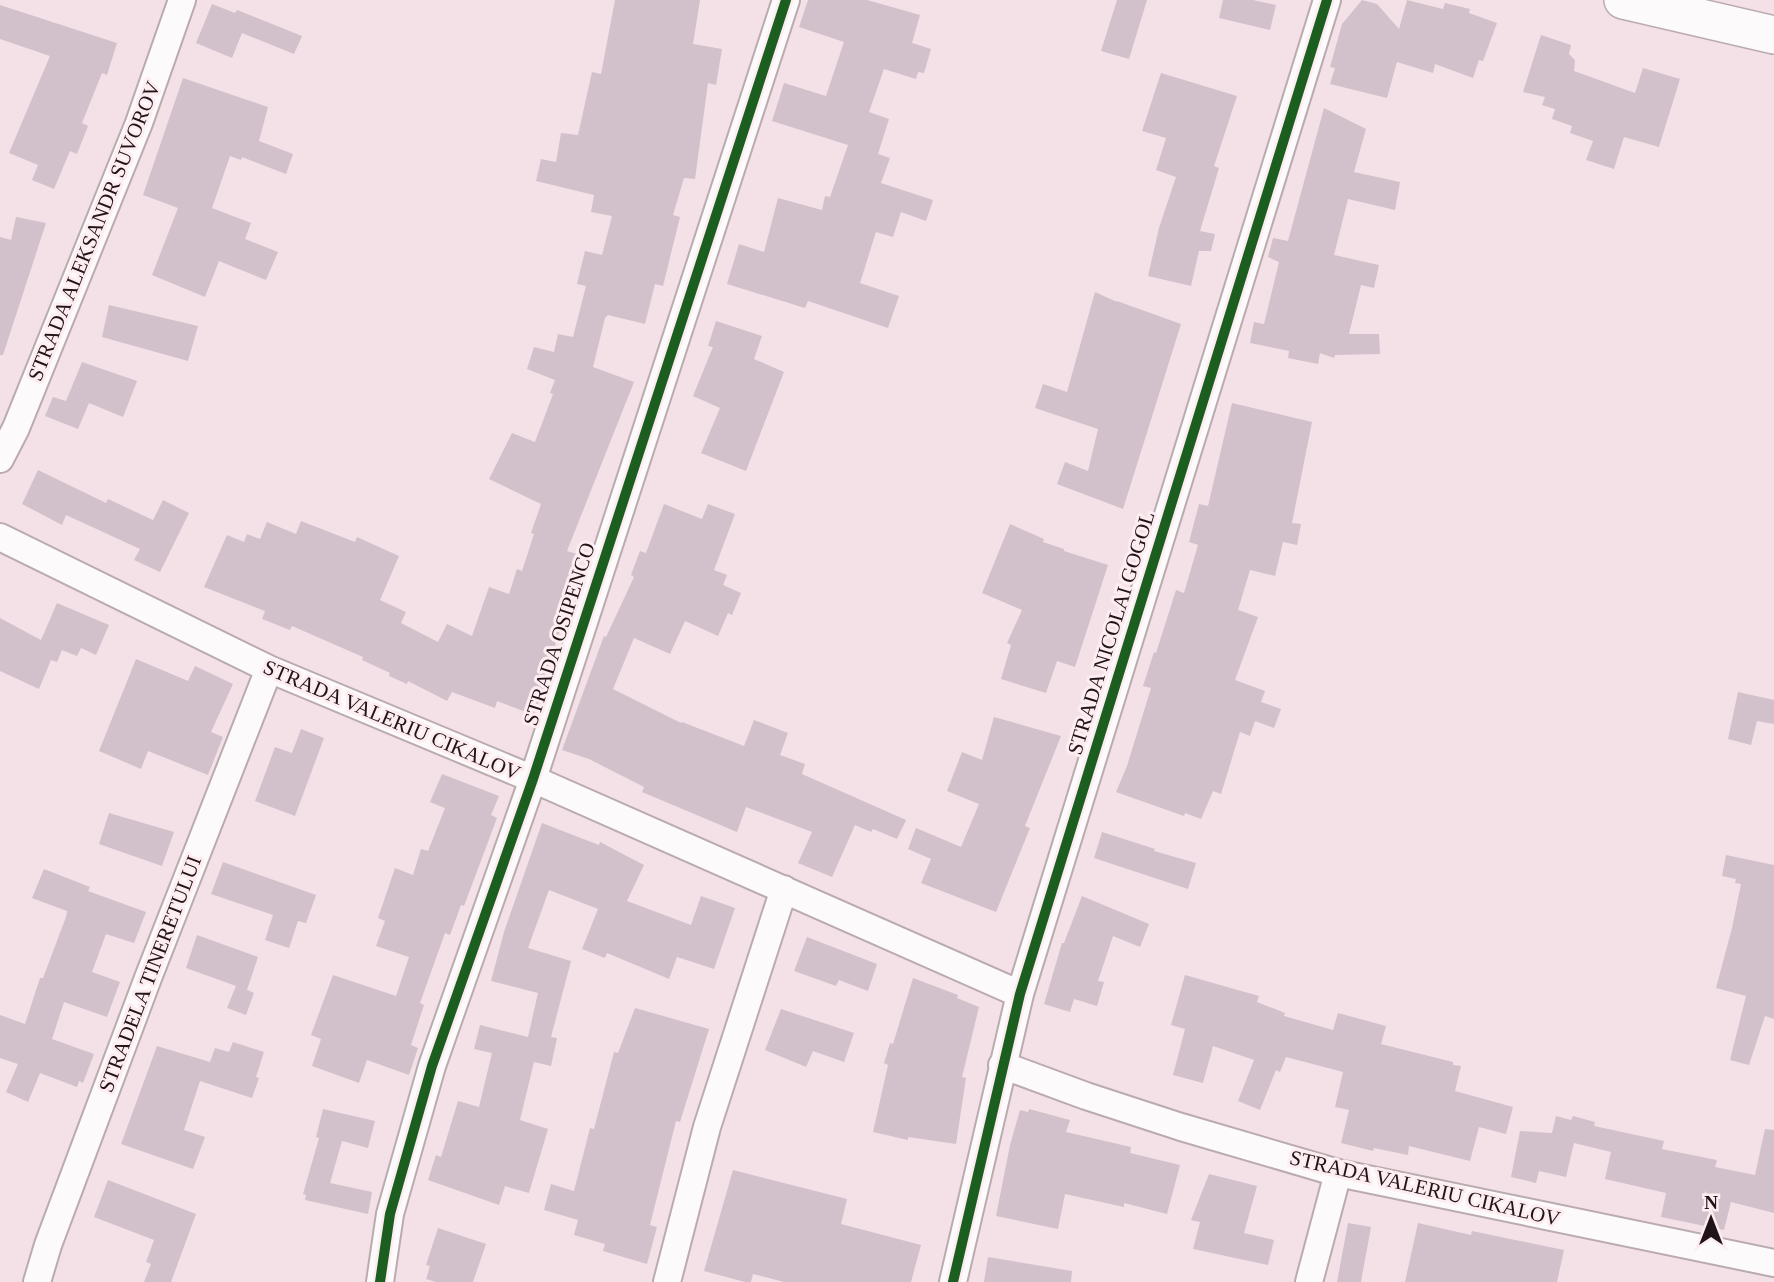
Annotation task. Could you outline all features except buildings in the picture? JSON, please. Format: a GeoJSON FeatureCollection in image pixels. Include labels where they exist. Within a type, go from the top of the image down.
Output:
{"type":"FeatureCollection","features":[{"type":"Feature","properties":{"kind":"main road"},"geometry":{"type":"LineString","coordinates":[[1623,0],[1774,35]]}},
{"type":"Feature","properties":{"kind":"street","name":"STRADA ALEKSANDR SUVOROV"},"geometry":{"type":"LineString","coordinates":[[0,459],[16,428],[139,123],[182,0]]}},
{"type":"Feature","properties":{"kind":"street","name":"STRADA OSIPENCO"},"geometry":{"type":"LineString","coordinates":[[380,1282],[390,1214],[432,1066],[533,779],[786,0]]}},
{"type":"Feature","properties":{"kind":"street","name":"STRADA NICOLAI GOGOL"},"geometry":{"type":"LineString","coordinates":[[953,1282],[1020,994],[1326,0]]}},
{"type":"Feature","properties":{"kind":"street","name":"STRADA VALERIU CIKALOV"},"geometry":{"type":"LineString","coordinates":[[0,537],[269,669],[533,779],[1020,994]]}},
{"type":"Feature","properties":{"kind":"street","name":"STRADELA TINERETULUI"},"geometry":{"type":"LineString","coordinates":[[37,1282],[48,1245],[143,990],[269,669]]}},
{"type":"Feature","properties":{"kind":"street"},"geometry":{"type":"LineString","coordinates":[[667,1282],[707,1127],[784,889]]}},
{"type":"Feature","properties":{"kind":"street","name":"STRADA VALERIU CIKALOV"},"geometry":{"type":"LineString","coordinates":[[1002,1065],[1145,1115],[1338,1173],[1774,1263]]}},
{"type":"Feature","properties":{"kind":"street"},"geometry":{"type":"LineString","coordinates":[[1310,1282],[1338,1173]]}},
{"type":"Feature","properties":{"kind":"cycle path"},"geometry":{"type":"LineString","coordinates":[[380,1282],[390,1214],[432,1066],[533,779],[786,0]]}},
{"type":"Feature","properties":{"kind":"cycle path"},"geometry":{"type":"LineString","coordinates":[[953,1282],[1020,994],[1327,0]]}}]}
